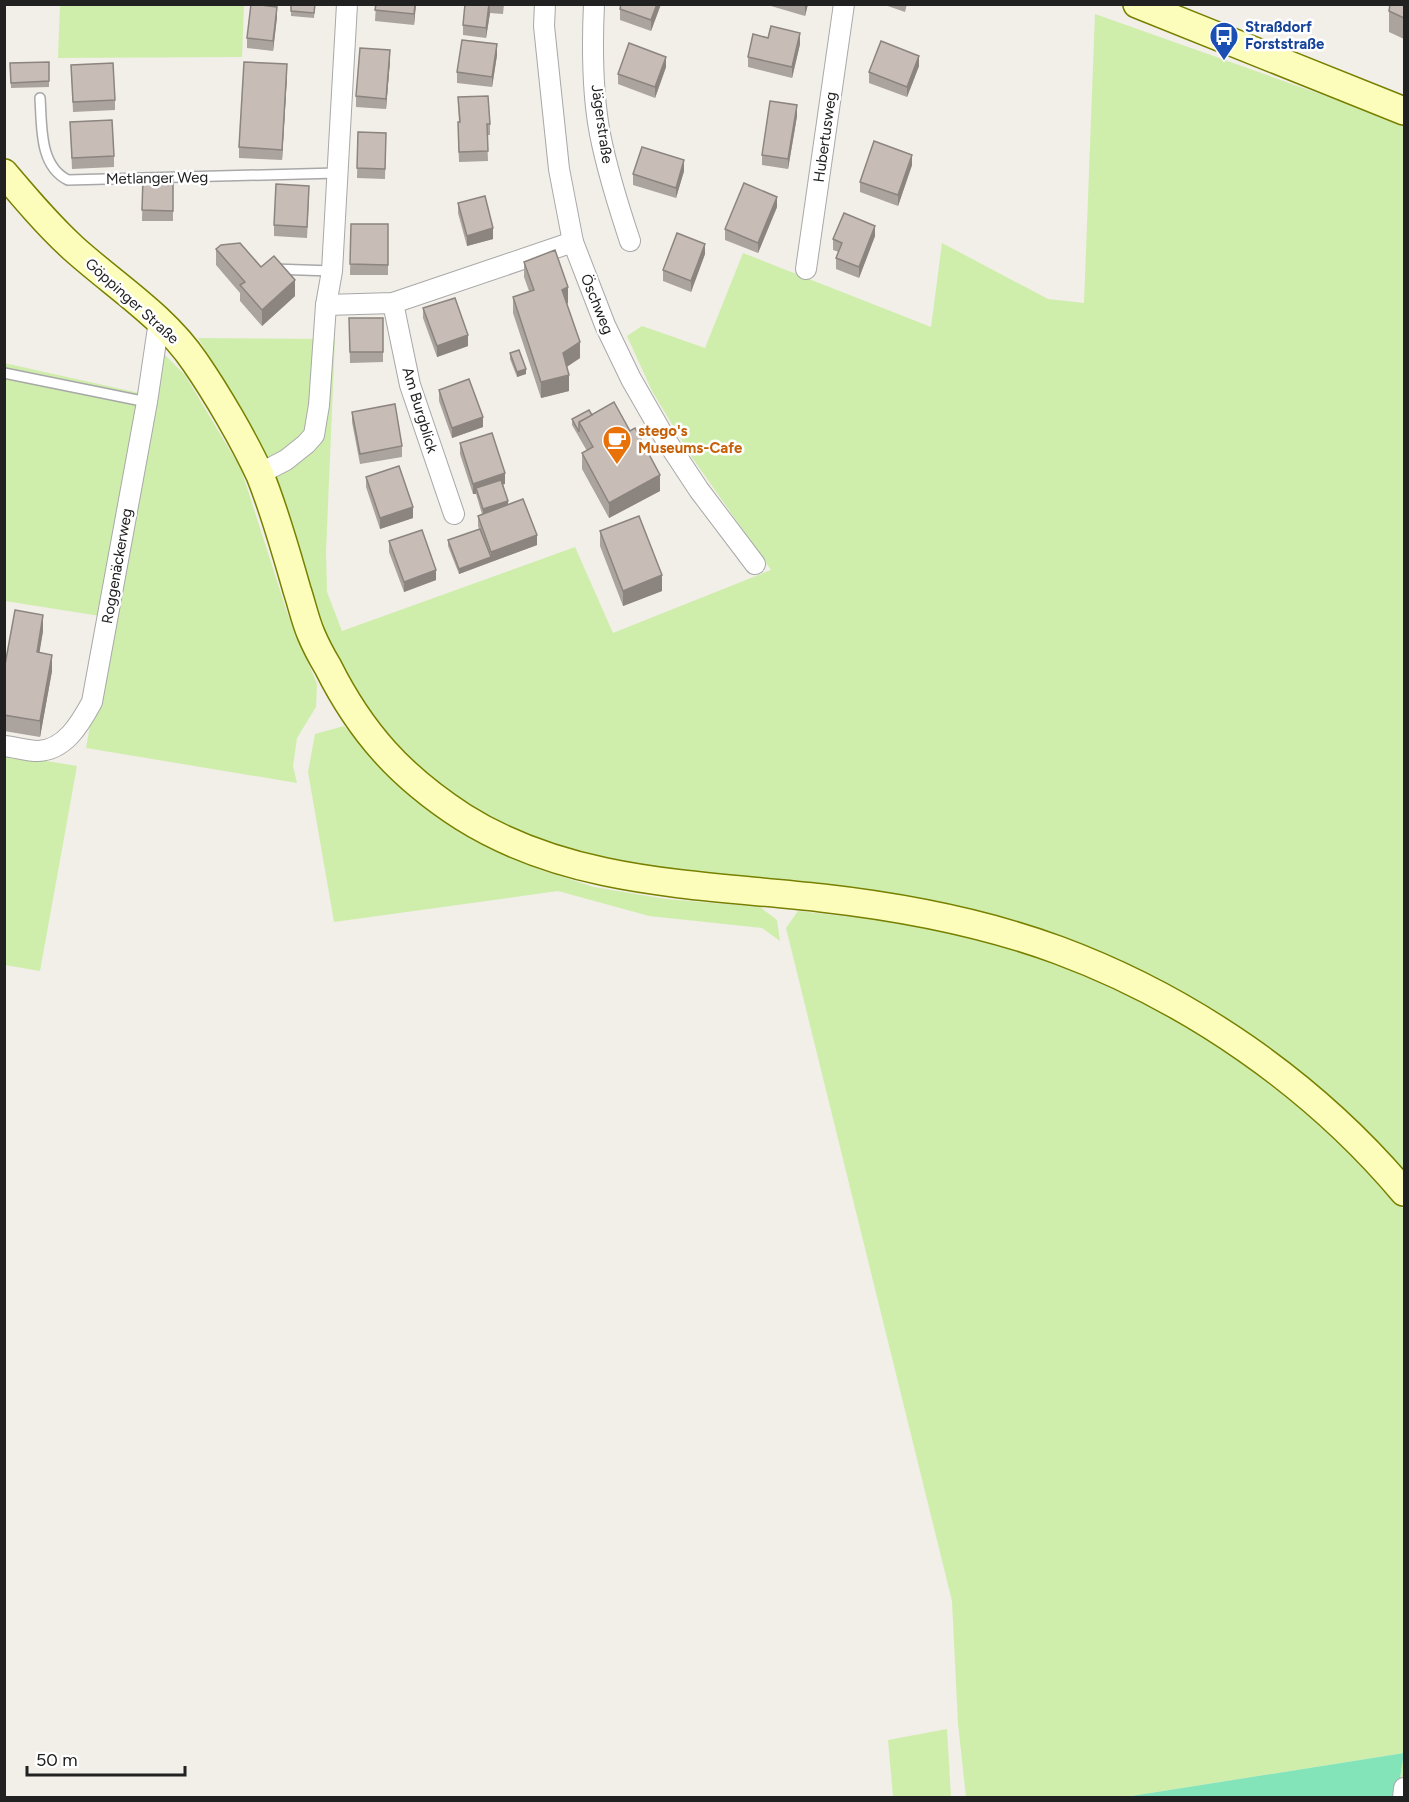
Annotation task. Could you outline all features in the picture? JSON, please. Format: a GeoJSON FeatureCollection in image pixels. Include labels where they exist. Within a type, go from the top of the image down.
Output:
{"type":"FeatureCollection","features":[{"type":"Feature","properties":{"kind":"main road"},"geometry":{"type":"LineString","coordinates":[[1137,4],[1164,9],[1404,111]]}},
{"type":"Feature","properties":{"kind":"main road","name":"Göppinger Straße"},"geometry":{"type":"LineString","coordinates":[[4,172],[26,200],[73,247],[159,321],[194,360],[259,474],[283,542],[311,634],[346,702],[370,736],[395,764],[431,796],[469,821],[511,842],[592,870],[681,885],[883,905],[998,931],[1057,950],[1138,985],[1189,1013],[1256,1056],[1321,1107],[1380,1163],[1404,1192]]}},
{"type":"Feature","properties":{"kind":"street"},"geometry":{"type":"LineString","coordinates":[[259,474],[286,460],[314,435],[319,405],[326,305],[332,271],[347,4]]}},
{"type":"Feature","properties":{"kind":"street","name":"Öschweg"},"geometry":{"type":"LineString","coordinates":[[545,4],[544,26],[559,169],[573,242],[605,325],[631,379],[666,440],[699,490],[755,564]]}},
{"type":"Feature","properties":{"kind":"street","name":"Jägerstraße"},"geometry":{"type":"LineString","coordinates":[[594,4],[595,80],[600,131],[612,186],[630,241]]}},
{"type":"Feature","properties":{"kind":"street","name":"Hubertusweg"},"geometry":{"type":"LineString","coordinates":[[806,269],[844,4]]}},
{"type":"Feature","properties":{"kind":"street"},"geometry":{"type":"LineString","coordinates":[[326,305],[393,303],[573,242]]}},
{"type":"Feature","properties":{"kind":"street","name":"Am Burgblick"},"geometry":{"type":"LineString","coordinates":[[393,303],[410,385],[454,514]]}},
{"type":"Feature","properties":{"kind":"street","name":"Roggenäckerweg"},"geometry":{"type":"LineString","coordinates":[[4,746],[38,751],[59,746],[80,725],[92,702],[147,402],[159,321]]}},
{"type":"Feature","properties":{"kind":"street"},"geometry":{"type":"LineString","coordinates":[[1403,1797],[1404,1788]]}},
{"type":"Feature","properties":{"kind":"lane","name":"Metlanger Weg"},"geometry":{"type":"LineString","coordinates":[[40,98],[43,146],[57,174],[68,180],[338,173]]}},
{"type":"Feature","properties":{"kind":"lane"},"geometry":{"type":"LineString","coordinates":[[264,269],[332,271]]}},
{"type":"Feature","properties":{"kind":"lane"},"geometry":{"type":"LineString","coordinates":[[4,373],[147,402]]}},
{"type":"Feature","properties":{"kind":"green space"},"geometry":{"type":"Polygon","coordinates":[[[60,5],[244,5],[242,57],[58,58],[60,5]]]}},
{"type":"Feature","properties":{"kind":"green space"},"geometry":{"type":"Polygon","coordinates":[[[1095,14],[1354,106],[1404,127],[1404,1176],[1275,1055],[1160,980],[1054,937],[608,865],[501,829],[416,771],[357,697],[325,638],[268,464],[249,423],[198,338],[335,339],[326,552],[327,592],[342,631],[575,547],[613,633],[771,570],[691,456],[652,391],[627,336],[642,326],[705,348],[743,253],[931,327],[942,243],[1048,299],[1084,303],[1095,14]]]}},
{"type":"Feature","properties":{"kind":"green space"},"geometry":{"type":"Polygon","coordinates":[[[161,351],[185,375],[241,469],[287,612],[317,684],[316,707],[297,738],[293,766],[297,783],[86,748],[154,369],[161,351]]]}},
{"type":"Feature","properties":{"kind":"green space"},"geometry":{"type":"Polygon","coordinates":[[[4,363],[139,393],[100,616],[5,601],[4,363]]]}},
{"type":"Feature","properties":{"kind":"green space"},"geometry":{"type":"Polygon","coordinates":[[[344,726],[380,766],[428,810],[487,846],[541,870],[594,887],[666,899],[760,907],[777,920],[780,941],[762,928],[649,916],[558,891],[334,922],[308,772],[315,734],[344,726]]]}},
{"type":"Feature","properties":{"kind":"green space"},"geometry":{"type":"Polygon","coordinates":[[[4,754],[77,766],[40,971],[5,965],[4,754]]]}},
{"type":"Feature","properties":{"kind":"green space"},"geometry":{"type":"Polygon","coordinates":[[[798,911],[922,925],[1043,958],[1159,1010],[1230,1054],[1303,1110],[1375,1175],[1404,1210],[1404,1753],[1125,1797],[966,1797],[958,1724],[952,1601],[786,928],[798,911]]]}},
{"type":"Feature","properties":{"kind":"green space"},"geometry":{"type":"Polygon","coordinates":[[[947,1729],[951,1797],[893,1797],[888,1740],[947,1729]]]}},
{"type":"Feature","properties":{"kind":"green space"},"geometry":{"type":"Polygon","coordinates":[[[1404,1753],[1404,1797],[1397,1797],[1404,1753]]]}},
{"type":"Feature","properties":{"kind":"green space"},"geometry":{"type":"Polygon","coordinates":[[[1404,1753],[1397,1797],[1125,1797],[1404,1753]]]}},
{"type":"Feature","properties":{"kind":"building"},"geometry":{"type":"Polygon","coordinates":[[[251,4],[277,7],[273,41],[247,38],[251,4]]]}},
{"type":"Feature","properties":{"kind":"building"},"geometry":{"type":"Polygon","coordinates":[[[291,4],[315,4],[314,13],[291,11],[291,4]]]}},
{"type":"Feature","properties":{"kind":"building"},"geometry":{"type":"Polygon","coordinates":[[[376,4],[415,4],[414,14],[375,10],[376,4]]]}},
{"type":"Feature","properties":{"kind":"building"},"geometry":{"type":"Polygon","coordinates":[[[465,4],[489,4],[486,28],[463,25],[465,4]]]}},
{"type":"Feature","properties":{"kind":"building"},"geometry":{"type":"Polygon","coordinates":[[[621,4],[657,4],[651,20],[620,9],[621,4]]]}},
{"type":"Feature","properties":{"kind":"building"},"geometry":{"type":"Polygon","coordinates":[[[1390,4],[1404,4],[1404,18],[1389,11],[1390,4]]]}},
{"type":"Feature","properties":{"kind":"building"},"geometry":{"type":"Polygon","coordinates":[[[771,26],[800,33],[792,67],[748,57],[753,34],[768,38],[771,26]]]}},
{"type":"Feature","properties":{"kind":"building"},"geometry":{"type":"Polygon","coordinates":[[[462,40],[497,44],[492,77],[457,72],[462,40]]]}},
{"type":"Feature","properties":{"kind":"building"},"geometry":{"type":"Polygon","coordinates":[[[881,41],[919,56],[907,87],[869,72],[881,41]]]}},
{"type":"Feature","properties":{"kind":"building"},"geometry":{"type":"Polygon","coordinates":[[[629,43],[666,57],[655,87],[618,74],[629,43]]]}},
{"type":"Feature","properties":{"kind":"building"},"geometry":{"type":"Polygon","coordinates":[[[360,48],[390,50],[386,99],[356,96],[360,48]]]}},
{"type":"Feature","properties":{"kind":"building"},"geometry":{"type":"Polygon","coordinates":[[[49,62],[49,81],[11,83],[10,63],[49,62]]]}},
{"type":"Feature","properties":{"kind":"building"},"geometry":{"type":"Polygon","coordinates":[[[244,62],[287,64],[282,150],[239,147],[244,62]]]}},
{"type":"Feature","properties":{"kind":"building"},"geometry":{"type":"Polygon","coordinates":[[[113,63],[115,100],[73,102],[71,65],[113,63]]]}},
{"type":"Feature","properties":{"kind":"building"},"geometry":{"type":"Polygon","coordinates":[[[488,96],[490,124],[487,124],[488,151],[459,152],[458,97],[488,96]]]}},
{"type":"Feature","properties":{"kind":"building"},"geometry":{"type":"Polygon","coordinates":[[[770,101],[797,105],[788,159],[762,155],[770,101]]]}},
{"type":"Feature","properties":{"kind":"building"},"geometry":{"type":"Polygon","coordinates":[[[112,120],[114,156],[72,158],[70,122],[112,120]]]}},
{"type":"Feature","properties":{"kind":"building"},"geometry":{"type":"Polygon","coordinates":[[[358,132],[386,133],[385,169],[357,168],[358,132]]]}},
{"type":"Feature","properties":{"kind":"building"},"geometry":{"type":"Polygon","coordinates":[[[874,141],[912,155],[898,195],[860,182],[874,141]]]}},
{"type":"Feature","properties":{"kind":"building"},"geometry":{"type":"Polygon","coordinates":[[[642,147],[684,160],[676,188],[633,174],[642,147]]]}},
{"type":"Feature","properties":{"kind":"building"},"geometry":{"type":"Polygon","coordinates":[[[143,177],[173,178],[173,211],[142,210],[143,177]]]}},
{"type":"Feature","properties":{"kind":"building"},"geometry":{"type":"Polygon","coordinates":[[[744,183],[777,197],[758,243],[725,229],[744,183]]]}},
{"type":"Feature","properties":{"kind":"building"},"geometry":{"type":"Polygon","coordinates":[[[276,184],[309,186],[307,227],[274,225],[276,184]]]}},
{"type":"Feature","properties":{"kind":"building"},"geometry":{"type":"Polygon","coordinates":[[[485,196],[493,228],[467,236],[458,203],[485,196]]]}},
{"type":"Feature","properties":{"kind":"building"},"geometry":{"type":"Polygon","coordinates":[[[844,213],[875,226],[859,267],[836,258],[842,243],[833,239],[844,213]]]}},
{"type":"Feature","properties":{"kind":"building"},"geometry":{"type":"Polygon","coordinates":[[[351,224],[388,224],[388,265],[350,264],[351,224]]]}},
{"type":"Feature","properties":{"kind":"building"},"geometry":{"type":"Polygon","coordinates":[[[677,233],[705,244],[691,281],[663,270],[677,233]]]}},
{"type":"Feature","properties":{"kind":"building"},"geometry":{"type":"Polygon","coordinates":[[[240,243],[261,267],[274,256],[295,280],[262,310],[240,285],[245,282],[216,249],[221,245],[240,243]]]}},
{"type":"Feature","properties":{"kind":"building"},"geometry":{"type":"Polygon","coordinates":[[[555,250],[568,287],[562,290],[580,342],[563,353],[569,375],[541,382],[513,297],[534,290],[524,262],[555,250]]]}},
{"type":"Feature","properties":{"kind":"building"},"geometry":{"type":"Polygon","coordinates":[[[455,298],[468,335],[437,346],[423,308],[455,298]]]}},
{"type":"Feature","properties":{"kind":"building"},"geometry":{"type":"Polygon","coordinates":[[[349,318],[383,318],[383,352],[350,352],[349,318]]]}},
{"type":"Feature","properties":{"kind":"building"},"geometry":{"type":"Polygon","coordinates":[[[519,350],[526,369],[517,372],[510,353],[519,350]]]}},
{"type":"Feature","properties":{"kind":"building"},"geometry":{"type":"Polygon","coordinates":[[[469,379],[483,417],[452,428],[439,390],[469,379]]]}},
{"type":"Feature","properties":{"kind":"building","name":"stego's Museums-Cafe"},"geometry":{"type":"Polygon","coordinates":[[[614,402],[630,431],[635,428],[660,475],[609,503],[582,453],[593,447],[579,422],[614,402]]]}},
{"type":"Feature","properties":{"kind":"building"},"geometry":{"type":"Polygon","coordinates":[[[395,404],[402,446],[360,454],[352,412],[395,404]]]}},
{"type":"Feature","properties":{"kind":"building"},"geometry":{"type":"Polygon","coordinates":[[[589,410],[592,415],[579,422],[579,432],[572,419],[589,410]]]}},
{"type":"Feature","properties":{"kind":"building"},"geometry":{"type":"Polygon","coordinates":[[[492,433],[505,473],[473,484],[460,443],[492,433]]]}},
{"type":"Feature","properties":{"kind":"building"},"geometry":{"type":"Polygon","coordinates":[[[399,466],[413,507],[380,518],[366,477],[399,466]]]}},
{"type":"Feature","properties":{"kind":"building"},"geometry":{"type":"Polygon","coordinates":[[[501,480],[508,501],[483,509],[476,488],[501,480]]]}},
{"type":"Feature","properties":{"kind":"building"},"geometry":{"type":"Polygon","coordinates":[[[523,499],[537,535],[491,552],[478,516],[523,499]]]}},
{"type":"Feature","properties":{"kind":"building"},"geometry":{"type":"Polygon","coordinates":[[[639,516],[662,575],[623,591],[600,531],[639,516]]]}},
{"type":"Feature","properties":{"kind":"building"},"geometry":{"type":"Polygon","coordinates":[[[480,529],[491,557],[459,569],[448,540],[480,529]]]}},
{"type":"Feature","properties":{"kind":"building"},"geometry":{"type":"Polygon","coordinates":[[[422,530],[436,570],[404,582],[389,541],[422,530]]]}},
{"type":"Feature","properties":{"kind":"building"},"geometry":{"type":"Polygon","coordinates":[[[15,610],[43,615],[37,652],[52,655],[40,721],[4,715],[4,670],[15,610]]]}},
{"type":"Feature","properties":{"kind":"place","name":"Straßdorf Forststraße"},"geometry":{"type":"Point","coordinates":[1224,62]}},
{"type":"Feature","properties":{"kind":"place","name":"stego's Museums-Cafe"},"geometry":{"type":"Point","coordinates":[617,466]}}]}
